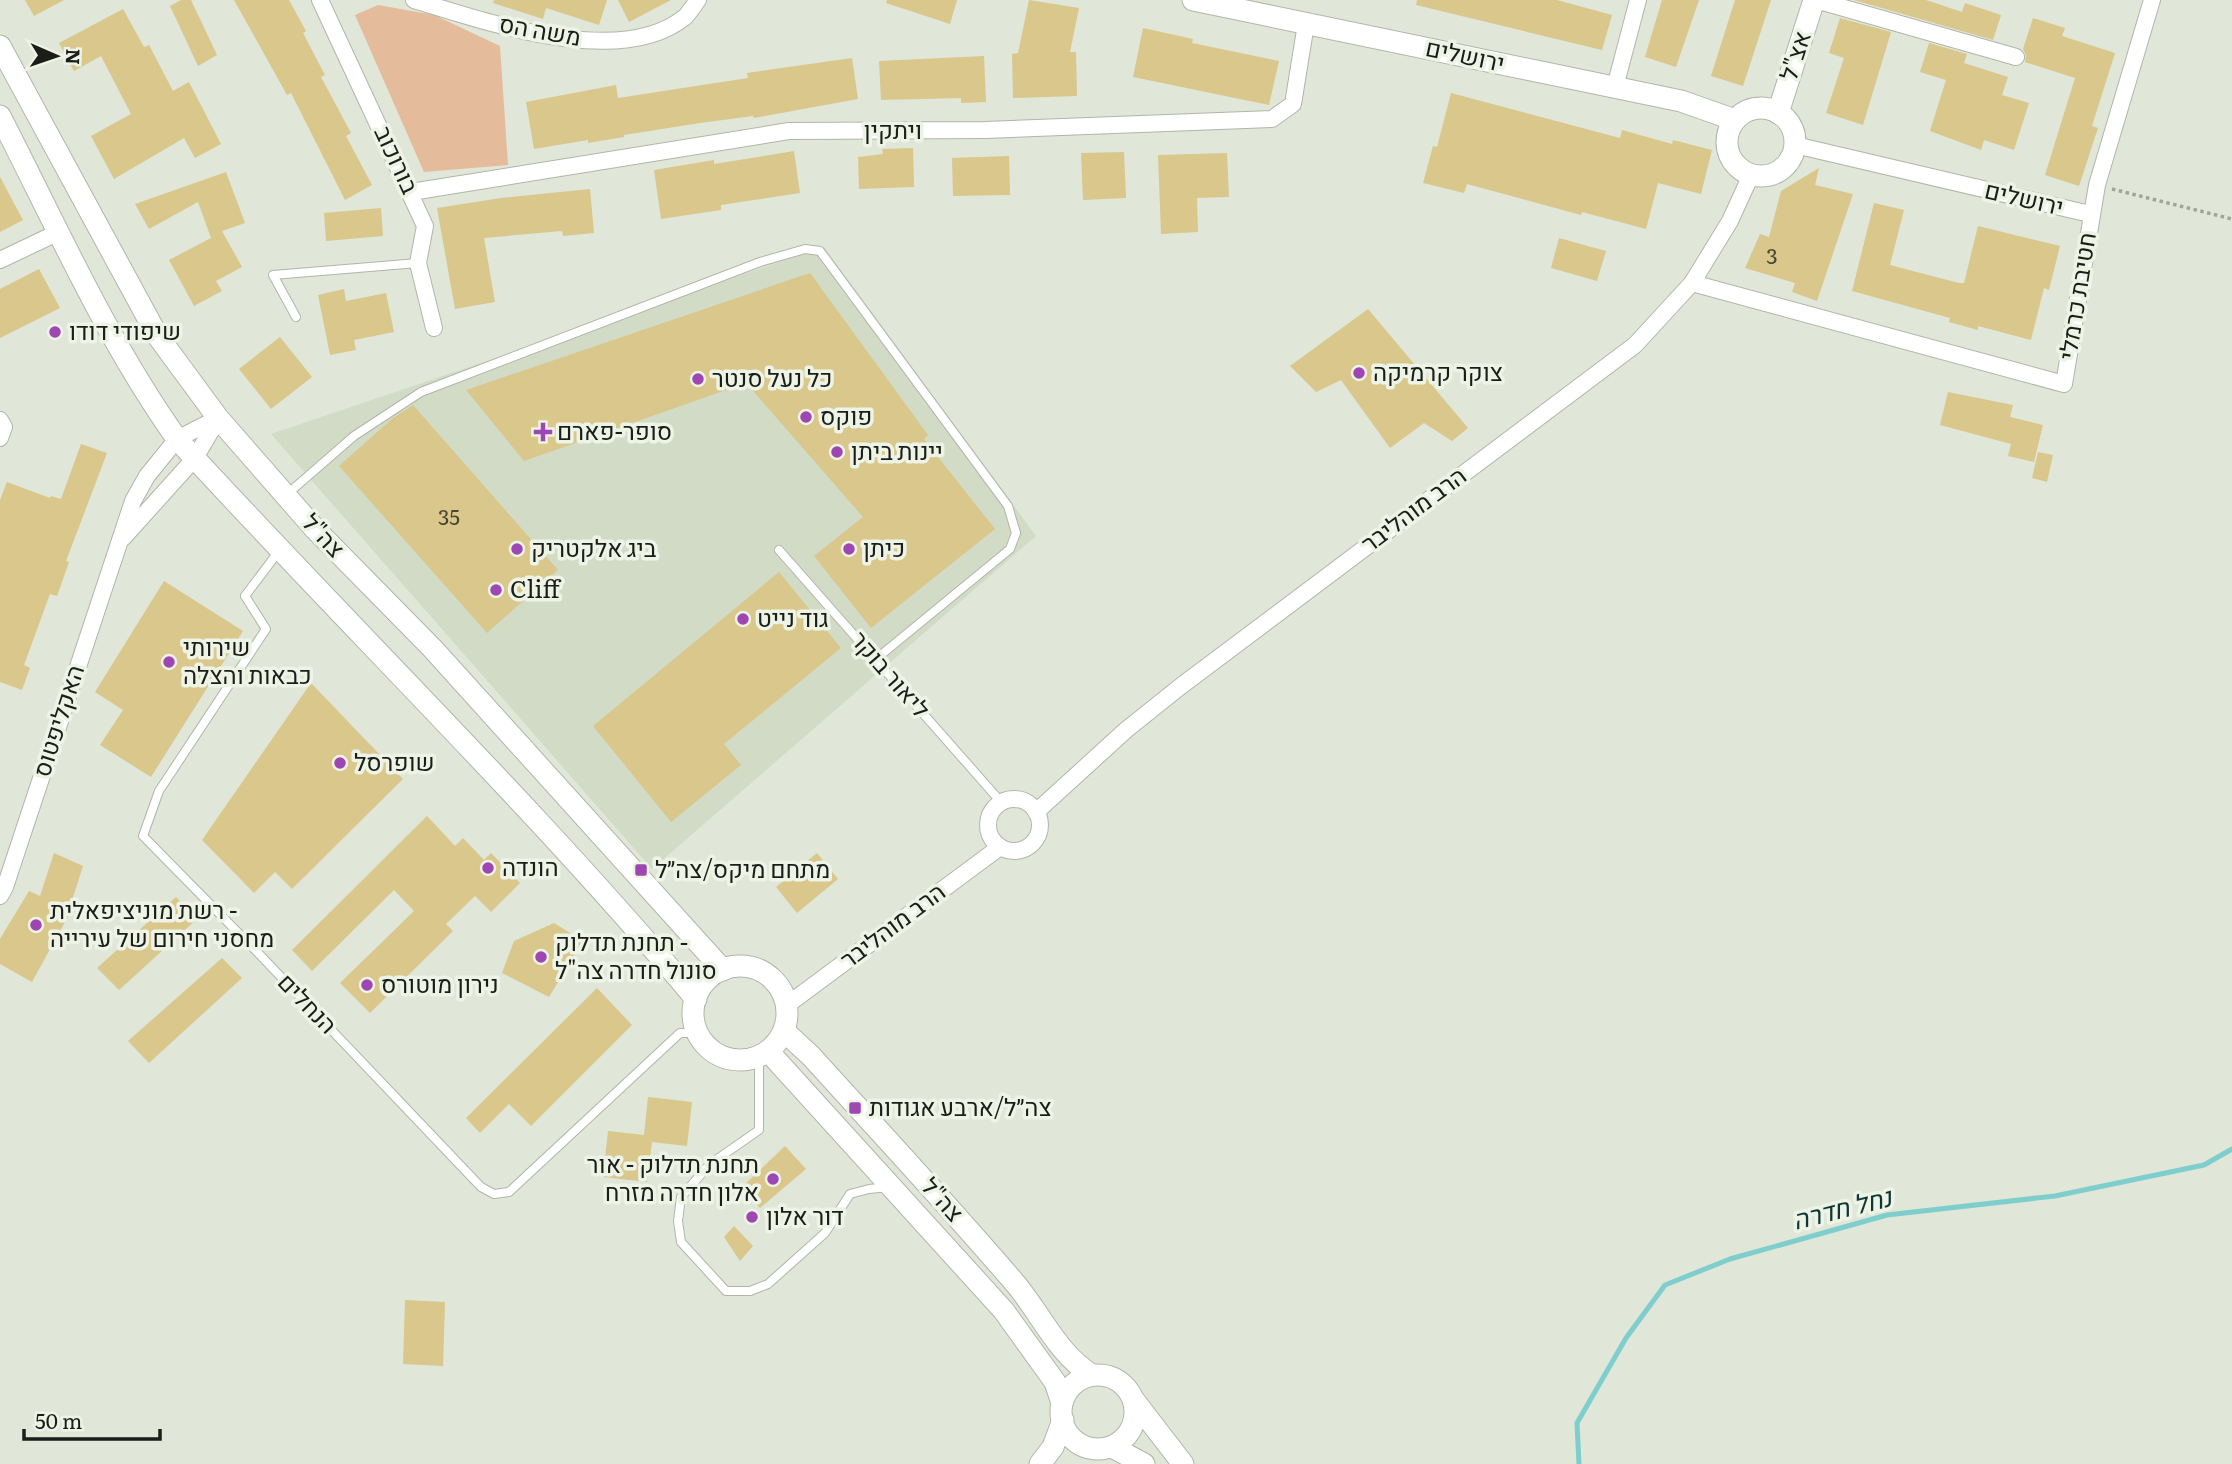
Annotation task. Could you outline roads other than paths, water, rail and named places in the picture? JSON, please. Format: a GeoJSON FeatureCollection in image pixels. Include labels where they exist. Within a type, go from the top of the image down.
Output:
{"type":"FeatureCollection","features":[{"type":"Feature","properties":{"kind":"main road","name":"ירושלים"},"geometry":{"type":"LineString","coordinates":[[1193,0],[1681,101],[1735,120]]}},
{"type":"Feature","properties":{"kind":"main road","name":"אצ\"ל"},"geometry":{"type":"LineString","coordinates":[[1778,113],[1815,0]]}},
{"type":"Feature","properties":{"kind":"main road","name":"צה\"ל"},"geometry":{"type":"LineString","coordinates":[[0,46],[157,335],[218,418],[315,529],[433,649],[723,970]]}},
{"type":"Feature","properties":{"kind":"main road"},"geometry":{"type":"LineString","coordinates":[[1755,108],[1767,108],[1778,113],[1791,126],[1795,145],[1788,163],[1771,175],[1751,175],[1741,170],[1733,162],[1729,152],[1729,130],[1735,120],[1755,108]]}},
{"type":"Feature","properties":{"kind":"main road","name":"צה\"ל"},"geometry":{"type":"LineString","coordinates":[[0,116],[110,335],[177,439],[632,923],[696,999]]}},
{"type":"Feature","properties":{"kind":"main road"},"geometry":{"type":"LineString","coordinates":[[736,966],[750,967],[774,980],[782,992],[788,1018],[784,1031],[764,1054],[747,1060],[723,1058],[704,1043],[697,1033],[693,1010],[696,999],[706,981],[723,970],[736,966]]}},
{"type":"Feature","properties":{"kind":"main road","name":"צה\"ל"},"geometry":{"type":"LineString","coordinates":[[784,1031],[811,1056],[995,1259],[1017,1284],[1073,1361],[1092,1375]]}},
{"type":"Feature","properties":{"kind":"main road","name":"צה\"ל"},"geometry":{"type":"LineString","coordinates":[[764,1054],[892,1187],[1022,1332],[1055,1382],[1062,1411]]}},
{"type":"Feature","properties":{"kind":"main road"},"geometry":{"type":"LineString","coordinates":[[1040,1464],[1053,1447],[1067,1392],[1075,1383],[1092,1375],[1110,1376],[1120,1381],[1183,1464]]}},
{"type":"Feature","properties":{"kind":"main road"},"geometry":{"type":"LineString","coordinates":[[1076,1464],[1129,1433],[1134,1422],[1133,1399]]}},
{"type":"Feature","properties":{"kind":"main road"},"geometry":{"type":"LineString","coordinates":[[1062,1411],[1070,1436],[1079,1444],[1104,1448],[1144,1464]]}},
{"type":"Feature","properties":{"kind":"street","name":"בורוכוב"},"geometry":{"type":"LineString","coordinates":[[320,0],[425,226],[418,263],[434,328]]}},
{"type":"Feature","properties":{"kind":"street","name":"משה הס"},"geometry":{"type":"LineString","coordinates":[[414,0],[550,37],[629,40],[660,31],[685,16],[698,0]]}},
{"type":"Feature","properties":{"kind":"street"},"geometry":{"type":"LineString","coordinates":[[1615,87],[1638,0]]}},
{"type":"Feature","properties":{"kind":"street"},"geometry":{"type":"LineString","coordinates":[[1815,0],[2016,57]]}},
{"type":"Feature","properties":{"kind":"street","name":"חטיבת כרמלי"},"geometry":{"type":"LineString","coordinates":[[1692,283],[2064,384],[2090,214],[2152,0]]}},
{"type":"Feature","properties":{"kind":"street","name":"ויתקין"},"geometry":{"type":"LineString","coordinates":[[411,192],[789,131],[985,130],[1272,119],[1293,104],[1306,24]]}},
{"type":"Feature","properties":{"kind":"street","name":"ירושלים"},"geometry":{"type":"LineString","coordinates":[[1795,145],[2090,214]]}},
{"type":"Feature","properties":{"kind":"street","name":"הרב מוהליבר"},"geometry":{"type":"LineString","coordinates":[[1036,812],[1126,730],[1181,686],[1635,345],[1692,283],[1730,221],[1751,175]]}},
{"type":"Feature","properties":{"kind":"street"},"geometry":{"type":"LineString","coordinates":[[0,260],[59,232]]}},
{"type":"Feature","properties":{"kind":"street","name":"האקליפטוס"},"geometry":{"type":"LineString","coordinates":[[0,896],[10,874],[133,501],[147,475],[177,439],[218,418]]}},
{"type":"Feature","properties":{"kind":"street","name":"האקליפטוס"},"geometry":{"type":"LineString","coordinates":[[117,545],[195,458],[218,418]]}},
{"type":"Feature","properties":{"kind":"street"},"geometry":{"type":"LineString","coordinates":[[0,419],[4,427],[0,438]]}},
{"type":"Feature","properties":{"kind":"street"},"geometry":{"type":"LineString","coordinates":[[1009,799],[1025,801],[1036,812],[1039,829],[1031,844],[1016,851],[1000,847],[989,833],[989,815],[1001,802],[1009,799]]}},
{"type":"Feature","properties":{"kind":"street","name":"הרב מוהליבר"},"geometry":{"type":"LineString","coordinates":[[787,1005],[1000,847]]}},
{"type":"Feature","properties":{"kind":"lane"},"geometry":{"type":"LineString","coordinates":[[285,496],[354,436],[421,392],[760,262],[805,249],[820,251],[1008,506],[1016,533],[1010,549],[876,659]]}},
{"type":"Feature","properties":{"kind":"lane"},"geometry":{"type":"LineString","coordinates":[[296,317],[273,275],[418,263]]}},
{"type":"Feature","properties":{"kind":"lane","name":"הנחלים"},"geometry":{"type":"LineString","coordinates":[[281,549],[244,596],[266,629],[159,792],[143,836],[481,1187],[494,1194],[509,1192],[680,1033],[697,1033]]}},
{"type":"Feature","properties":{"kind":"lane","name":"ליאור בוקר"},"geometry":{"type":"LineString","coordinates":[[779,550],[1001,802]]}},
{"type":"Feature","properties":{"kind":"lane"},"geometry":{"type":"LineString","coordinates":[[764,1054],[759,1130],[709,1164],[681,1197],[678,1221],[681,1242],[726,1291],[750,1291],[768,1283],[825,1233],[850,1194],[892,1187]]}},
{"type":"Feature","properties":{"kind":"waterway","name":"נחל חדרה"},"geometry":{"type":"LineString","coordinates":[[1579,1464],[1577,1423],[1626,1338],[1665,1285],[1730,1259],[1887,1215],[2055,1196],[2204,1165],[2232,1149]]}},
{"type":"Feature","properties":{"kind":"place","name":"שיפודי דודו"},"geometry":{"type":"Point","coordinates":[55,332]}},
{"type":"Feature","properties":{"kind":"place","name":"צוקר קרמיקה"},"geometry":{"type":"Point","coordinates":[1359,373]}},
{"type":"Feature","properties":{"kind":"place","name":"כל נעל סנטר"},"geometry":{"type":"Point","coordinates":[698,379]}},
{"type":"Feature","properties":{"kind":"place","name":"פוקס"},"geometry":{"type":"Point","coordinates":[806,417]}},
{"type":"Feature","properties":{"kind":"place","name":"סופר-פארם"},"geometry":{"type":"Point","coordinates":[543,432]}},
{"type":"Feature","properties":{"kind":"place","name":"יינות ביתן"},"geometry":{"type":"Point","coordinates":[837,452]}},
{"type":"Feature","properties":{"kind":"place","name":"ביג אלקטריק"},"geometry":{"type":"Point","coordinates":[517,549]}},
{"type":"Feature","properties":{"kind":"place","name":"כיתן"},"geometry":{"type":"Point","coordinates":[849,549]}},
{"type":"Feature","properties":{"kind":"place","name":"Cliff"},"geometry":{"type":"Point","coordinates":[496,590]}},
{"type":"Feature","properties":{"kind":"place","name":"גוד נייט"},"geometry":{"type":"Point","coordinates":[743,619]}},
{"type":"Feature","properties":{"kind":"place","name":"שירותי כבאות והצלה"},"geometry":{"type":"Point","coordinates":[169,662]}},
{"type":"Feature","properties":{"kind":"place","name":"שופרסל"},"geometry":{"type":"Point","coordinates":[340,763]}},
{"type":"Feature","properties":{"kind":"place","name":"הונדה"},"geometry":{"type":"Point","coordinates":[488,868]}},
{"type":"Feature","properties":{"kind":"place","name":"מתחם מיקס/צה״ל"},"geometry":{"type":"Point","coordinates":[641,870]}},
{"type":"Feature","properties":{"kind":"place","name":"רשת מוניציפאלית - מחסני חירום של עירייה"},"geometry":{"type":"Point","coordinates":[36,925]}},
{"type":"Feature","properties":{"kind":"place","name":"תחנת תדלוק - סונול חדרה צה\"ל"},"geometry":{"type":"Point","coordinates":[541,957]}},
{"type":"Feature","properties":{"kind":"place","name":"נירון מוטורס"},"geometry":{"type":"Point","coordinates":[367,985]}},
{"type":"Feature","properties":{"kind":"place","name":"צה״ל/ארבע אגודות"},"geometry":{"type":"Point","coordinates":[855,1108]}},
{"type":"Feature","properties":{"kind":"place","name":"תחנת תדלוק - אור אלון חדרה מזרח"},"geometry":{"type":"Point","coordinates":[773,1179]}},
{"type":"Feature","properties":{"kind":"place","name":"דור אלון"},"geometry":{"type":"Point","coordinates":[752,1217]}}]}
